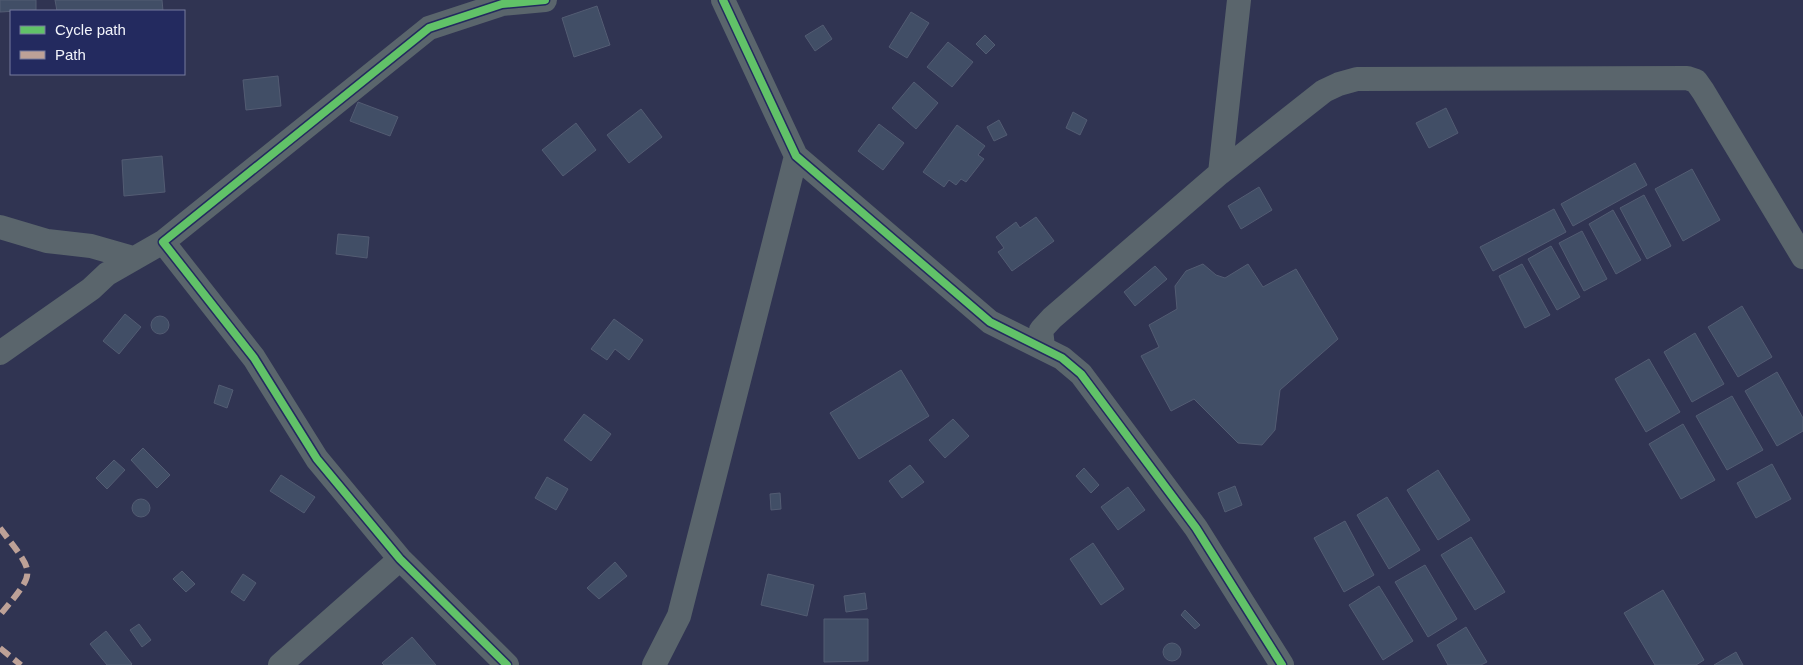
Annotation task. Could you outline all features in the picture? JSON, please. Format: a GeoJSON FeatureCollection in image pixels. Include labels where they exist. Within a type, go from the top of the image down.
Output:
{"type":"FeatureCollection","features":[{"type":"Feature","properties":{"kind":"street"},"geometry":{"type":"LineString","coordinates":[[0,353],[91,289],[107,274],[163,242],[429,28],[502,4],[545,0]]}},
{"type":"Feature","properties":{"kind":"street"},"geometry":{"type":"LineString","coordinates":[[723,0],[796,156],[990,322],[1062,358],[1081,374],[1196,528],[1282,665]]}},
{"type":"Feature","properties":{"kind":"street"},"geometry":{"type":"LineString","coordinates":[[1220,173],[1239,0]]}},
{"type":"Feature","properties":{"kind":"street"},"geometry":{"type":"LineString","coordinates":[[1042,347],[1041,330],[1052,318],[1220,173],[1324,91],[1338,84],[1357,80],[1687,78],[1696,81],[1803,257]]}},
{"type":"Feature","properties":{"kind":"street"},"geometry":{"type":"LineString","coordinates":[[654,665],[679,616],[796,156]]}},
{"type":"Feature","properties":{"kind":"street"},"geometry":{"type":"LineString","coordinates":[[0,227],[47,242],[91,246],[133,258]]}},
{"type":"Feature","properties":{"kind":"street"},"geometry":{"type":"LineString","coordinates":[[163,242],[254,358],[317,459],[400,559],[507,665]]}},
{"type":"Feature","properties":{"kind":"street"},"geometry":{"type":"LineString","coordinates":[[280,665],[400,559]]}},
{"type":"Feature","properties":{"kind":"building"},"geometry":{"type":"Polygon","coordinates":[[[0,0],[36,0],[36,10],[0,12],[0,0]]]}},
{"type":"Feature","properties":{"kind":"building"},"geometry":{"type":"Polygon","coordinates":[[[55,0],[162,0],[163,10],[57,10],[55,0]]]}},
{"type":"Feature","properties":{"kind":"building"},"geometry":{"type":"Polygon","coordinates":[[[597,6],[610,45],[574,57],[562,18],[597,6]]]}},
{"type":"Feature","properties":{"kind":"building"},"geometry":{"type":"Polygon","coordinates":[[[911,12],[929,23],[907,58],[889,47],[911,12]]]}},
{"type":"Feature","properties":{"kind":"building"},"geometry":{"type":"Polygon","coordinates":[[[823,25],[832,39],[815,51],[805,36],[823,25]]]}},
{"type":"Feature","properties":{"kind":"building"},"geometry":{"type":"Polygon","coordinates":[[[985,35],[995,45],[986,54],[976,44],[985,35]]]}},
{"type":"Feature","properties":{"kind":"building"},"geometry":{"type":"Polygon","coordinates":[[[948,42],[973,62],[952,87],[927,67],[948,42]]]}},
{"type":"Feature","properties":{"kind":"building"},"geometry":{"type":"Polygon","coordinates":[[[278,76],[281,106],[246,110],[243,80],[278,76]]]}},
{"type":"Feature","properties":{"kind":"building"},"geometry":{"type":"Polygon","coordinates":[[[914,82],[938,103],[916,129],[892,108],[914,82]]]}},
{"type":"Feature","properties":{"kind":"building"},"geometry":{"type":"Polygon","coordinates":[[[358,102],[398,117],[390,136],[350,121],[358,102]]]}},
{"type":"Feature","properties":{"kind":"building"},"geometry":{"type":"Polygon","coordinates":[[[1446,108],[1458,133],[1429,148],[1416,123],[1446,108]]]}},
{"type":"Feature","properties":{"kind":"building"},"geometry":{"type":"Polygon","coordinates":[[[641,109],[662,137],[629,163],[607,135],[641,109]]]}},
{"type":"Feature","properties":{"kind":"building"},"geometry":{"type":"Polygon","coordinates":[[[1073,112],[1087,120],[1080,135],[1066,128],[1073,112]]]}},
{"type":"Feature","properties":{"kind":"building"},"geometry":{"type":"Polygon","coordinates":[[[999,120],[1007,135],[994,141],[987,127],[999,120]]]}},
{"type":"Feature","properties":{"kind":"building"},"geometry":{"type":"Polygon","coordinates":[[[576,123],[596,150],[563,176],[542,150],[576,123]]]}},
{"type":"Feature","properties":{"kind":"building"},"geometry":{"type":"Polygon","coordinates":[[[879,124],[904,143],[883,170],[858,151],[879,124]]]}},
{"type":"Feature","properties":{"kind":"building"},"geometry":{"type":"Polygon","coordinates":[[[957,125],[985,146],[978,155],[984,159],[966,182],[961,179],[956,185],[949,180],[944,187],[923,172],[957,125]]]}},
{"type":"Feature","properties":{"kind":"building"},"geometry":{"type":"Polygon","coordinates":[[[162,156],[165,192],[124,196],[122,160],[162,156]]]}},
{"type":"Feature","properties":{"kind":"building"},"geometry":{"type":"Polygon","coordinates":[[[1635,163],[1647,185],[1573,226],[1561,204],[1635,163]]]}},
{"type":"Feature","properties":{"kind":"building"},"geometry":{"type":"Polygon","coordinates":[[[1692,169],[1720,220],[1683,241],[1655,189],[1692,169]]]}},
{"type":"Feature","properties":{"kind":"building"},"geometry":{"type":"Polygon","coordinates":[[[1259,187],[1272,210],[1241,229],[1228,206],[1259,187]]]}},
{"type":"Feature","properties":{"kind":"building"},"geometry":{"type":"Polygon","coordinates":[[[1644,195],[1671,246],[1647,259],[1620,208],[1644,195]]]}},
{"type":"Feature","properties":{"kind":"building"},"geometry":{"type":"Polygon","coordinates":[[[1554,209],[1566,232],[1493,271],[1480,247],[1554,209]]]}},
{"type":"Feature","properties":{"kind":"building"},"geometry":{"type":"Polygon","coordinates":[[[1613,210],[1641,260],[1616,274],[1589,224],[1613,210]]]}},
{"type":"Feature","properties":{"kind":"building"},"geometry":{"type":"Polygon","coordinates":[[[1036,217],[1054,241],[1012,271],[998,252],[1004,248],[996,237],[1016,222],[1020,228],[1036,217]]]}},
{"type":"Feature","properties":{"kind":"building"},"geometry":{"type":"Polygon","coordinates":[[[1582,231],[1607,279],[1584,291],[1559,243],[1582,231]]]}},
{"type":"Feature","properties":{"kind":"building"},"geometry":{"type":"Polygon","coordinates":[[[338,234],[369,237],[367,258],[336,254],[338,234]]]}},
{"type":"Feature","properties":{"kind":"building"},"geometry":{"type":"Polygon","coordinates":[[[1551,246],[1580,297],[1557,310],[1528,259],[1551,246]]]}},
{"type":"Feature","properties":{"kind":"building"},"geometry":{"type":"Polygon","coordinates":[[[1203,264],[1216,275],[1225,278],[1248,264],[1263,287],[1296,269],[1338,339],[1280,390],[1275,430],[1262,445],[1238,443],[1194,399],[1171,411],[1141,356],[1159,347],[1149,325],[1177,309],[1175,286],[1186,271],[1203,264]]]}},
{"type":"Feature","properties":{"kind":"building"},"geometry":{"type":"Polygon","coordinates":[[[1522,264],[1550,315],[1525,328],[1499,276],[1522,264]]]}},
{"type":"Feature","properties":{"kind":"building"},"geometry":{"type":"Polygon","coordinates":[[[1155,266],[1167,279],[1135,306],[1124,292],[1155,266]]]}},
{"type":"Feature","properties":{"kind":"building"},"geometry":{"type":"Polygon","coordinates":[[[1742,306],[1772,357],[1738,377],[1708,327],[1742,306]]]}},
{"type":"Feature","properties":{"kind":"building"},"geometry":{"type":"Polygon","coordinates":[[[125,314],[141,327],[119,354],[103,341],[125,314]]]}},
{"type":"Feature","properties":{"kind":"building"},"geometry":{"type":"Polygon","coordinates":[[[160,316],[166,319],[169,325],[166,331],[160,334],[154,331],[151,325],[154,319],[160,316]]]}},
{"type":"Feature","properties":{"kind":"building"},"geometry":{"type":"Polygon","coordinates":[[[614,319],[643,340],[629,360],[615,349],[607,360],[591,349],[614,319]]]}},
{"type":"Feature","properties":{"kind":"building"},"geometry":{"type":"Polygon","coordinates":[[[1695,333],[1724,384],[1692,402],[1664,352],[1695,333]]]}},
{"type":"Feature","properties":{"kind":"building"},"geometry":{"type":"Polygon","coordinates":[[[1649,359],[1680,412],[1646,432],[1615,379],[1649,359]]]}},
{"type":"Feature","properties":{"kind":"building"},"geometry":{"type":"Polygon","coordinates":[[[901,370],[929,416],[859,459],[830,413],[901,370]]]}},
{"type":"Feature","properties":{"kind":"building"},"geometry":{"type":"Polygon","coordinates":[[[1777,372],[1803,418],[1803,431],[1777,446],[1745,391],[1777,372]]]}},
{"type":"Feature","properties":{"kind":"building"},"geometry":{"type":"Polygon","coordinates":[[[219,385],[233,390],[227,408],[214,403],[219,385]]]}},
{"type":"Feature","properties":{"kind":"building"},"geometry":{"type":"Polygon","coordinates":[[[1732,396],[1763,450],[1727,470],[1696,416],[1732,396]]]}},
{"type":"Feature","properties":{"kind":"building"},"geometry":{"type":"Polygon","coordinates":[[[584,414],[611,434],[591,461],[564,440],[584,414]]]}},
{"type":"Feature","properties":{"kind":"building"},"geometry":{"type":"Polygon","coordinates":[[[953,419],[969,436],[945,458],[929,440],[953,419]]]}},
{"type":"Feature","properties":{"kind":"building"},"geometry":{"type":"Polygon","coordinates":[[[1683,424],[1715,480],[1681,499],[1649,444],[1683,424]]]}},
{"type":"Feature","properties":{"kind":"building"},"geometry":{"type":"Polygon","coordinates":[[[143,448],[170,475],[157,488],[131,460],[143,448]]]}},
{"type":"Feature","properties":{"kind":"building"},"geometry":{"type":"Polygon","coordinates":[[[114,460],[125,470],[107,489],[96,478],[114,460]]]}},
{"type":"Feature","properties":{"kind":"building"},"geometry":{"type":"Polygon","coordinates":[[[1772,464],[1791,499],[1756,518],[1737,483],[1772,464]]]}},
{"type":"Feature","properties":{"kind":"building"},"geometry":{"type":"Polygon","coordinates":[[[910,465],[924,482],[902,498],[889,481],[910,465]]]}},
{"type":"Feature","properties":{"kind":"building"},"geometry":{"type":"Polygon","coordinates":[[[1084,468],[1099,485],[1091,493],[1076,476],[1084,468]]]}},
{"type":"Feature","properties":{"kind":"building"},"geometry":{"type":"Polygon","coordinates":[[[1438,470],[1470,520],[1438,540],[1407,490],[1438,470]]]}},
{"type":"Feature","properties":{"kind":"building"},"geometry":{"type":"Polygon","coordinates":[[[281,475],[315,497],[304,513],[270,491],[281,475]]]}},
{"type":"Feature","properties":{"kind":"building"},"geometry":{"type":"Polygon","coordinates":[[[547,477],[568,489],[556,510],[535,498],[547,477]]]}},
{"type":"Feature","properties":{"kind":"building"},"geometry":{"type":"Polygon","coordinates":[[[1235,486],[1242,505],[1225,512],[1218,493],[1235,486]]]}},
{"type":"Feature","properties":{"kind":"building"},"geometry":{"type":"Polygon","coordinates":[[[1128,487],[1145,510],[1118,530],[1101,507],[1128,487]]]}},
{"type":"Feature","properties":{"kind":"building"},"geometry":{"type":"Polygon","coordinates":[[[780,493],[781,509],[771,510],[770,494],[780,493]]]}},
{"type":"Feature","properties":{"kind":"building"},"geometry":{"type":"Polygon","coordinates":[[[1387,497],[1420,550],[1389,569],[1357,515],[1387,497]]]}},
{"type":"Feature","properties":{"kind":"building"},"geometry":{"type":"Polygon","coordinates":[[[141,499],[147,502],[150,508],[147,514],[141,517],[135,514],[132,508],[135,502],[141,499]]]}},
{"type":"Feature","properties":{"kind":"building"},"geometry":{"type":"Polygon","coordinates":[[[1345,521],[1374,575],[1344,592],[1314,538],[1345,521]]]}},
{"type":"Feature","properties":{"kind":"building"},"geometry":{"type":"Polygon","coordinates":[[[1471,537],[1505,592],[1475,610],[1441,555],[1471,537]]]}},
{"type":"Feature","properties":{"kind":"building"},"geometry":{"type":"Polygon","coordinates":[[[1093,543],[1124,589],[1101,605],[1070,559],[1093,543]]]}},
{"type":"Feature","properties":{"kind":"building"},"geometry":{"type":"Polygon","coordinates":[[[615,562],[627,576],[599,599],[587,588],[615,562]]]}},
{"type":"Feature","properties":{"kind":"building"},"geometry":{"type":"Polygon","coordinates":[[[1425,565],[1457,619],[1428,637],[1395,582],[1425,565]]]}},
{"type":"Feature","properties":{"kind":"building"},"geometry":{"type":"Polygon","coordinates":[[[182,571],[195,584],[186,592],[173,579],[182,571]]]}},
{"type":"Feature","properties":{"kind":"building"},"geometry":{"type":"Polygon","coordinates":[[[243,574],[256,583],[244,601],[231,592],[243,574]]]}},
{"type":"Feature","properties":{"kind":"building"},"geometry":{"type":"Polygon","coordinates":[[[768,574],[814,585],[807,616],[761,605],[768,574]]]}},
{"type":"Feature","properties":{"kind":"building"},"geometry":{"type":"Polygon","coordinates":[[[1379,586],[1413,641],[1383,660],[1349,605],[1379,586]]]}},
{"type":"Feature","properties":{"kind":"building"},"geometry":{"type":"Polygon","coordinates":[[[1663,590],[1704,660],[1696,665],[1655,665],[1624,613],[1663,590]]]}},
{"type":"Feature","properties":{"kind":"building"},"geometry":{"type":"Polygon","coordinates":[[[865,593],[867,609],[846,612],[844,596],[865,593]]]}},
{"type":"Feature","properties":{"kind":"building"},"geometry":{"type":"Polygon","coordinates":[[[1185,610],[1200,625],[1195,629],[1181,615],[1185,610]]]}},
{"type":"Feature","properties":{"kind":"building"},"geometry":{"type":"Polygon","coordinates":[[[824,619],[868,619],[868,661],[824,662],[824,619]]]}},
{"type":"Feature","properties":{"kind":"building"},"geometry":{"type":"Polygon","coordinates":[[[139,624],[151,640],[142,647],[130,630],[139,624]]]}},
{"type":"Feature","properties":{"kind":"building"},"geometry":{"type":"Polygon","coordinates":[[[1466,627],[1487,662],[1481,665],[1448,665],[1437,645],[1466,627]]]}},
{"type":"Feature","properties":{"kind":"building"},"geometry":{"type":"Polygon","coordinates":[[[106,631],[131,665],[107,665],[90,644],[106,631]]]}},
{"type":"Feature","properties":{"kind":"building"},"geometry":{"type":"Polygon","coordinates":[[[412,637],[436,665],[384,665],[382,663],[412,637]]]}},
{"type":"Feature","properties":{"kind":"building"},"geometry":{"type":"Polygon","coordinates":[[[1168,643],[1176,643],[1181,648],[1179,659],[1168,661],[1163,656],[1163,648],[1168,643]]]}},
{"type":"Feature","properties":{"kind":"building"},"geometry":{"type":"Polygon","coordinates":[[[1736,652],[1743,665],[1714,665],[1736,652]]]}},
{"type":"Feature","properties":{"kind":"marked path"},"geometry":{"type":"LineString","coordinates":[[0,528],[20,555],[27,572],[26,580],[21,589],[0,615]]}},
{"type":"Feature","properties":{"kind":"marked path"},"geometry":{"type":"LineString","coordinates":[[0,648],[21,665]]}},
{"type":"Feature","properties":{"kind":"cycle path"},"geometry":{"type":"LineString","coordinates":[[507,665],[400,559],[317,459],[254,358],[163,242],[429,28],[502,4],[545,0]]}},
{"type":"Feature","properties":{"kind":"cycle path"},"geometry":{"type":"LineString","coordinates":[[723,0],[796,156],[990,322],[1062,358],[1081,374],[1196,528],[1282,665]]}}]}
